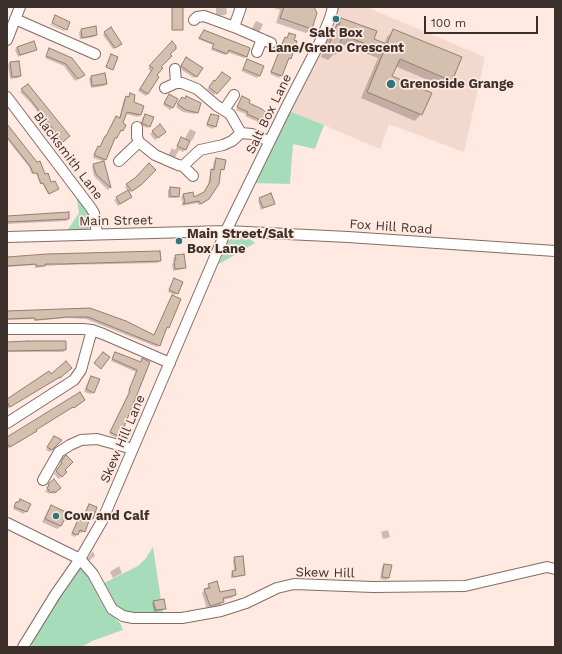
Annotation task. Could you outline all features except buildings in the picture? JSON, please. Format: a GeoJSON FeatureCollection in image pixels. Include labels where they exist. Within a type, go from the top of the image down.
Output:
{"type":"FeatureCollection","features":[{"type":"Feature","properties":{"kind":"street"},"geometry":{"type":"LineString","coordinates":[[7,40],[20,7]]}},
{"type":"Feature","properties":{"kind":"street"},"geometry":{"type":"LineString","coordinates":[[234,27],[241,7]]}},
{"type":"Feature","properties":{"kind":"street","name":"Salt Box Lane"},"geometry":{"type":"LineString","coordinates":[[226,231],[321,40],[333,7]]}},
{"type":"Feature","properties":{"kind":"street"},"geometry":{"type":"LineString","coordinates":[[194,20],[197,17],[204,16],[266,41],[257,52]]}},
{"type":"Feature","properties":{"kind":"street"},"geometry":{"type":"LineString","coordinates":[[15,19],[95,54]]}},
{"type":"Feature","properties":{"kind":"street"},"geometry":{"type":"LineString","coordinates":[[175,69],[176,83]]}},
{"type":"Feature","properties":{"kind":"street"},"geometry":{"type":"LineString","coordinates":[[165,88],[176,83],[189,85],[197,89],[217,106],[230,114],[241,133]]}},
{"type":"Feature","properties":{"kind":"street"},"geometry":{"type":"LineString","coordinates":[[224,110],[234,95]]}},
{"type":"Feature","properties":{"kind":"street","name":"Blacksmith Lane"},"geometry":{"type":"LineString","coordinates":[[7,97],[91,208],[94,214],[97,234]]}},
{"type":"Feature","properties":{"kind":"street"},"geometry":{"type":"LineString","coordinates":[[137,127],[137,137],[139,142],[163,160],[184,166],[193,176]]}},
{"type":"Feature","properties":{"kind":"street"},"geometry":{"type":"LineString","coordinates":[[184,166],[200,150],[223,145],[232,141],[241,133],[252,134],[270,141]]}},
{"type":"Feature","properties":{"kind":"street"},"geometry":{"type":"LineString","coordinates":[[119,161],[139,142]]}},
{"type":"Feature","properties":{"kind":"street","name":"Main Street"},"geometry":{"type":"LineString","coordinates":[[7,237],[226,231]]}},
{"type":"Feature","properties":{"kind":"street","name":"Fox Hill Road"},"geometry":{"type":"LineString","coordinates":[[226,231],[348,237],[555,251]]}},
{"type":"Feature","properties":{"kind":"street","name":"Skew Hill Lane"},"geometry":{"type":"LineString","coordinates":[[23,647],[55,595],[80,559],[102,521],[226,231]]}},
{"type":"Feature","properties":{"kind":"street"},"geometry":{"type":"LineString","coordinates":[[7,329],[92,330],[170,363]]}},
{"type":"Feature","properties":{"kind":"street"},"geometry":{"type":"LineString","coordinates":[[7,423],[74,380],[81,370],[92,330]]}},
{"type":"Feature","properties":{"kind":"street"},"geometry":{"type":"LineString","coordinates":[[43,480],[59,452],[81,440],[92,438],[133,449]]}},
{"type":"Feature","properties":{"kind":"street"},"geometry":{"type":"LineString","coordinates":[[7,523],[80,559]]}},
{"type":"Feature","properties":{"kind":"street","name":"Skew Hill"},"geometry":{"type":"LineString","coordinates":[[80,559],[93,574],[112,609],[123,616],[153,619],[182,618],[221,611],[246,604],[277,588],[294,584],[373,587],[465,586],[547,567],[555,569]]}},
{"type":"Feature","properties":{"kind":"shaded area","name":"Grenoside Grange"},"geometry":{"type":"Polygon","coordinates":[[[336,7],[366,7],[485,57],[464,152],[389,124],[380,149],[289,111],[329,34],[336,7]]]}},
{"type":"Feature","properties":{"kind":"green space"},"geometry":{"type":"Polygon","coordinates":[[[289,111],[324,125],[315,149],[293,144],[290,184],[254,183],[289,111]]]}},
{"type":"Feature","properties":{"kind":"green space"},"geometry":{"type":"Polygon","coordinates":[[[76,194],[89,210],[92,223],[87,230],[67,231],[79,213],[76,194]]]}},
{"type":"Feature","properties":{"kind":"green space"},"geometry":{"type":"Polygon","coordinates":[[[244,237],[255,243],[219,264],[228,241],[233,238],[244,237]]]}},
{"type":"Feature","properties":{"kind":"green space"},"geometry":{"type":"Polygon","coordinates":[[[153,547],[163,613],[134,615],[115,608],[102,584],[138,566],[146,558],[153,547]]]}},
{"type":"Feature","properties":{"kind":"green space"},"geometry":{"type":"Polygon","coordinates":[[[81,567],[95,587],[99,598],[106,609],[120,623],[123,630],[92,641],[82,647],[33,647],[31,640],[77,569],[81,567]]]}},
{"type":"Feature","properties":{"kind":"place","name":"Salt Box Lane/Greno Crescent"},"geometry":{"type":"Point","coordinates":[336,19]}},
{"type":"Feature","properties":{"kind":"place","name":"Grenoside Grange"},"geometry":{"type":"Point","coordinates":[391,84]}},
{"type":"Feature","properties":{"kind":"place","name":"Main Street/Salt Box Lane"},"geometry":{"type":"Point","coordinates":[179,241]}},
{"type":"Feature","properties":{"kind":"place","name":"Cow and Calf"},"geometry":{"type":"Point","coordinates":[56,516]}}]}
